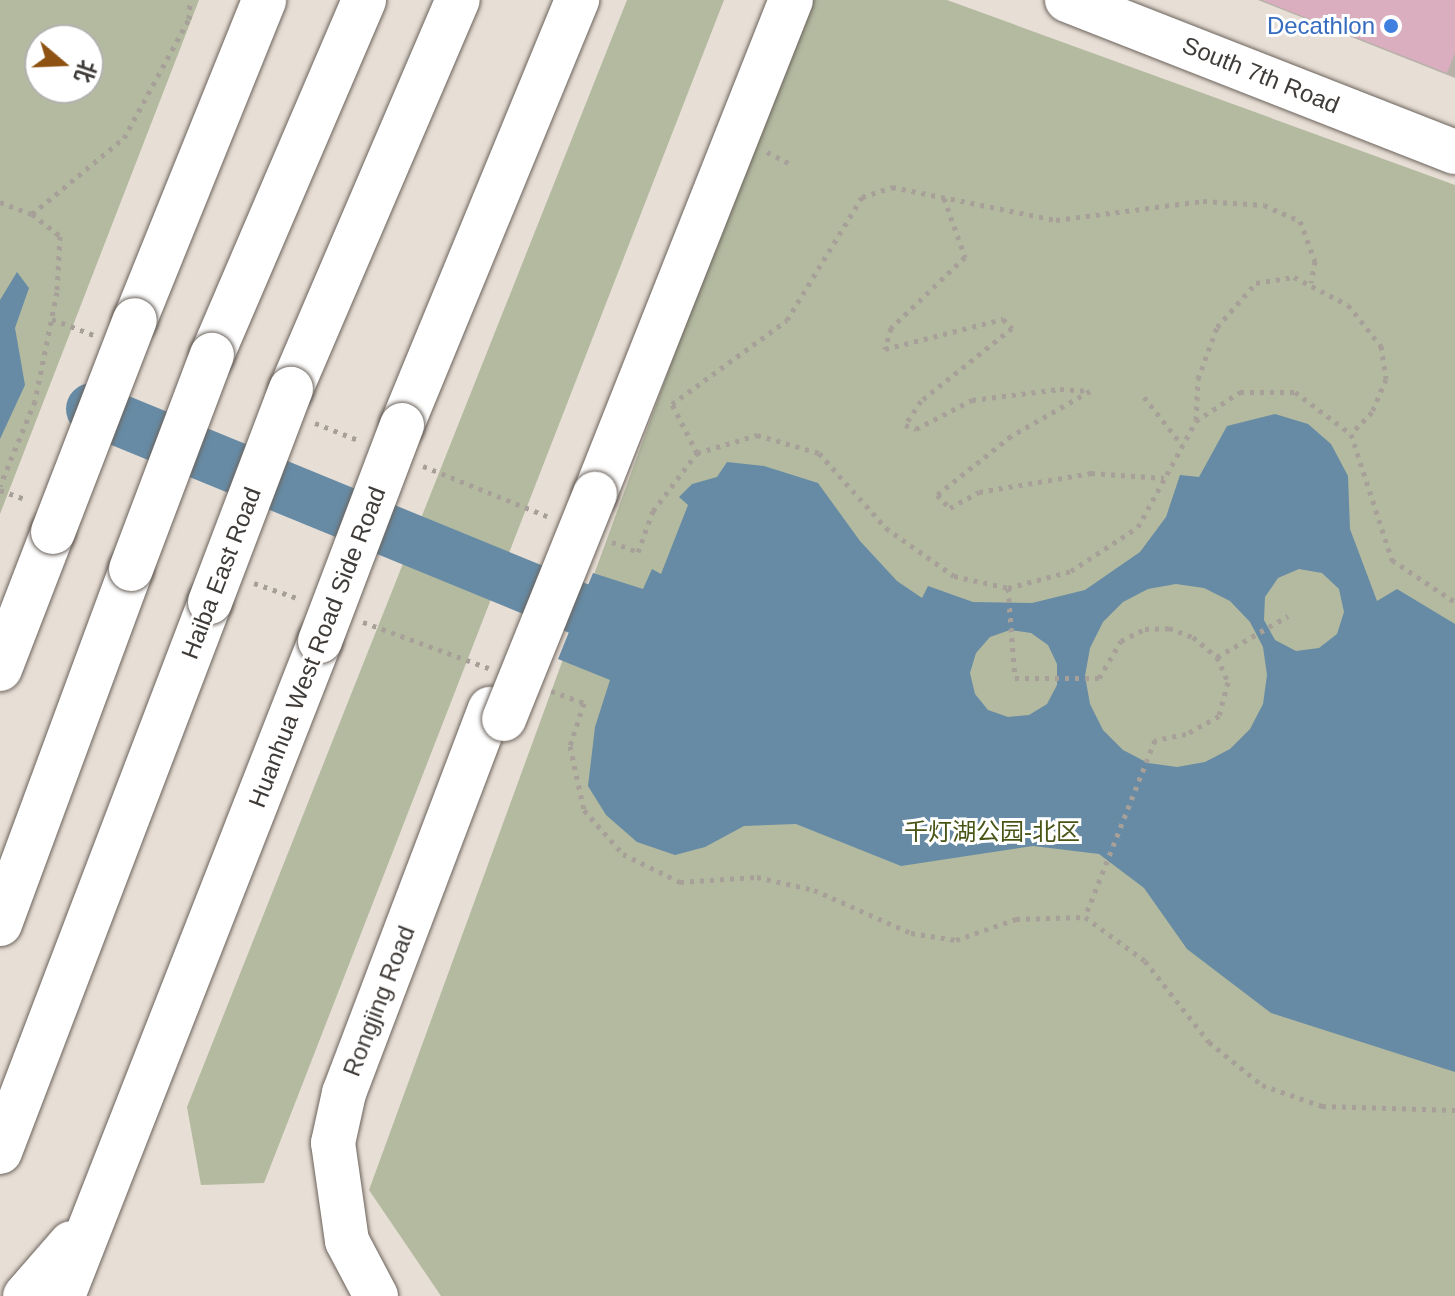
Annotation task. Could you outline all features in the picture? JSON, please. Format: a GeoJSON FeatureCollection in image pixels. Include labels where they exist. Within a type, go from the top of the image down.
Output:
{"type":"FeatureCollection","features":[{"type":"Feature","properties":{"kind":"main road"},"geometry":{"type":"LineString","coordinates":[[0,669],[45,518],[119,330],[264,0]]}},
{"type":"Feature","properties":{"kind":"main road"},"geometry":{"type":"LineString","coordinates":[[0,924],[212,355],[364,0]]}},
{"type":"Feature","properties":{"kind":"main road","name":"Haiba East Road"},"geometry":{"type":"LineString","coordinates":[[0,1152],[228,591],[458,0]]}},
{"type":"Feature","properties":{"kind":"main road","name":"Huanhua West Road Side Road"},"geometry":{"type":"LineString","coordinates":[[63,1296],[393,443],[577,0]]}},
{"type":"Feature","properties":{"kind":"main road"},"geometry":{"type":"LineString","coordinates":[[498,700],[772,0]]}},
{"type":"Feature","properties":{"kind":"main road"},"geometry":{"type":"LineString","coordinates":[[577,501],[791,0]]}},
{"type":"Feature","properties":{"kind":"main road","name":"South 7th Road"},"geometry":{"type":"LineString","coordinates":[[1067,0],[1455,152]]}},
{"type":"Feature","properties":{"kind":"main road","name":"South 7th Road"},"geometry":{"type":"LineString","coordinates":[[1113,0],[1455,135]]}},
{"type":"Feature","properties":{"kind":"main road","name":"Rongjing Road"},"geometry":{"type":"LineString","coordinates":[[376,1296],[347,1241],[333,1143],[344,1093],[498,700]]}},
{"type":"Feature","properties":{"kind":"main road","name":"Rongjing Road"},"geometry":{"type":"LineString","coordinates":[[393,1296],[382,1284],[360,1238],[346,1140],[357,1094],[498,700]]}},
{"type":"Feature","properties":{"kind":"main road"},"geometry":{"type":"LineString","coordinates":[[25,1296],[97,1213]]}},
{"type":"Feature","properties":{"kind":"path"},"geometry":{"type":"LineString","coordinates":[[32,214],[124,138],[189,19],[190,0]]}},
{"type":"Feature","properties":{"kind":"path"},"geometry":{"type":"LineString","coordinates":[[697,453],[672,404],[787,320],[862,197],[892,187],[1056,220],[1203,201],[1264,205],[1300,221],[1315,261],[1311,283]]}},
{"type":"Feature","properties":{"kind":"path"},"geometry":{"type":"LineString","coordinates":[[944,198],[965,257],[891,328],[885,349],[1003,319],[1012,328],[921,401],[905,425],[916,429],[972,400],[1060,389],[1090,391],[1011,436],[937,495],[950,508],[979,492],[1091,473],[1164,478]]}},
{"type":"Feature","properties":{"kind":"path"},"geometry":{"type":"LineString","coordinates":[[0,202],[32,214],[60,236],[52,319],[35,401],[0,488],[45,518]]}},
{"type":"Feature","properties":{"kind":"path"},"geometry":{"type":"LineString","coordinates":[[1196,421],[1198,379],[1217,327],[1256,283],[1294,277],[1311,283],[1348,305],[1381,346],[1386,379],[1372,412],[1351,434]]}},
{"type":"Feature","properties":{"kind":"path"},"geometry":{"type":"LineString","coordinates":[[52,319],[119,330]]}},
{"type":"Feature","properties":{"kind":"path"},"geometry":{"type":"LineString","coordinates":[[600,537],[638,552],[653,511],[697,453],[757,435],[819,453],[886,528],[954,576],[1008,588],[1071,571],[1138,527],[1196,421],[1240,392],[1295,392],[1351,434],[1392,560],[1455,602]]}},
{"type":"Feature","properties":{"kind":"path"},"geometry":{"type":"LineString","coordinates":[[1144,397],[1182,445]]}},
{"type":"Feature","properties":{"kind":"path"},"geometry":{"type":"LineString","coordinates":[[300,405],[393,443],[577,501]]}},
{"type":"Feature","properties":{"kind":"path"},"geometry":{"type":"LineString","coordinates":[[1008,588],[1015,678],[1099,678],[1121,641],[1145,629],[1169,628],[1193,637],[1217,657],[1228,682],[1219,716],[1186,734],[1155,740],[1085,917]]}},
{"type":"Feature","properties":{"kind":"path"},"geometry":{"type":"LineString","coordinates":[[228,591],[325,620],[498,700]]}},
{"type":"Feature","properties":{"kind":"path"},"geometry":{"type":"LineString","coordinates":[[1217,657],[1288,616]]}},
{"type":"Feature","properties":{"kind":"path"},"geometry":{"type":"LineString","coordinates":[[544,688],[584,703],[570,746],[584,810],[623,854],[680,882],[757,877],[814,890],[911,933],[956,940],[1016,919],[1085,917],[1145,961],[1209,1042],[1262,1085],[1322,1106],[1455,1110]]}},
{"type":"Feature","properties":{"kind":"green space"},"geometry":{"type":"Polygon","coordinates":[[[0,0],[199,0],[0,514],[0,0]]]}},
{"type":"Feature","properties":{"kind":"green space"},"geometry":{"type":"Polygon","coordinates":[[[627,0],[724,0],[264,1183],[201,1185],[187,1107],[627,0]]]}},
{"type":"Feature","properties":{"kind":"green space","name":"千灯湖公园-北区"},"geometry":{"type":"Polygon","coordinates":[[[804,0],[947,0],[1455,185],[1455,1296],[441,1296],[369,1190],[804,0]]]}},
{"type":"Feature","properties":{"kind":"water"},"geometry":{"type":"Polygon","coordinates":[[[17,272],[29,288],[15,328],[25,385],[0,439],[0,300],[17,272]]]}},
{"type":"Feature","properties":{"kind":"water"},"geometry":{"type":"Polygon","coordinates":[[[1275,414],[1308,424],[1331,444],[1348,476],[1350,529],[1377,601],[1397,589],[1455,624],[1455,1072],[1271,1013],[1187,949],[1144,888],[1099,854],[1033,846],[901,866],[796,824],[744,826],[705,847],[675,855],[637,842],[606,815],[588,786],[595,727],[610,680],[558,659],[593,573],[643,589],[652,569],[661,574],[688,505],[679,497],[692,484],[717,477],[727,462],[764,466],[818,483],[860,541],[897,581],[922,598],[928,586],[973,602],[1032,603],[1085,590],[1140,552],[1166,517],[1180,475],[1199,477],[1227,426],[1275,414]],[[1299,569],[1278,578],[1265,597],[1264,620],[1275,640],[1296,651],[1319,648],[1337,634],[1344,612],[1339,589],[1322,573],[1299,569]],[[1176,584],[1148,589],[1123,602],[1103,622],[1090,648],[1085,676],[1090,704],[1103,730],[1123,750],[1148,763],[1177,767],[1205,762],[1230,749],[1250,729],[1263,704],[1267,675],[1263,647],[1250,622],[1230,601],[1204,588],[1176,584]],[[1010,630],[990,637],[976,653],[970,673],[975,694],[988,710],[1008,717],[1029,715],[1047,704],[1057,685],[1057,664],[1048,645],[1031,633],[1010,630]]]}},
{"type":"Feature","properties":{"kind":"building","name":"Decathlon"},"geometry":{"type":"Polygon","coordinates":[[[1262,0],[1455,0],[1455,52],[1447,73],[1262,0]]]}},
{"type":"Feature","properties":{"kind":"waterway"},"geometry":{"type":"LineString","coordinates":[[92,409],[643,635]]}},
{"type":"Feature","properties":{"kind":"place","name":"Decathlon"},"geometry":{"type":"Point","coordinates":[1391,26]}}]}
